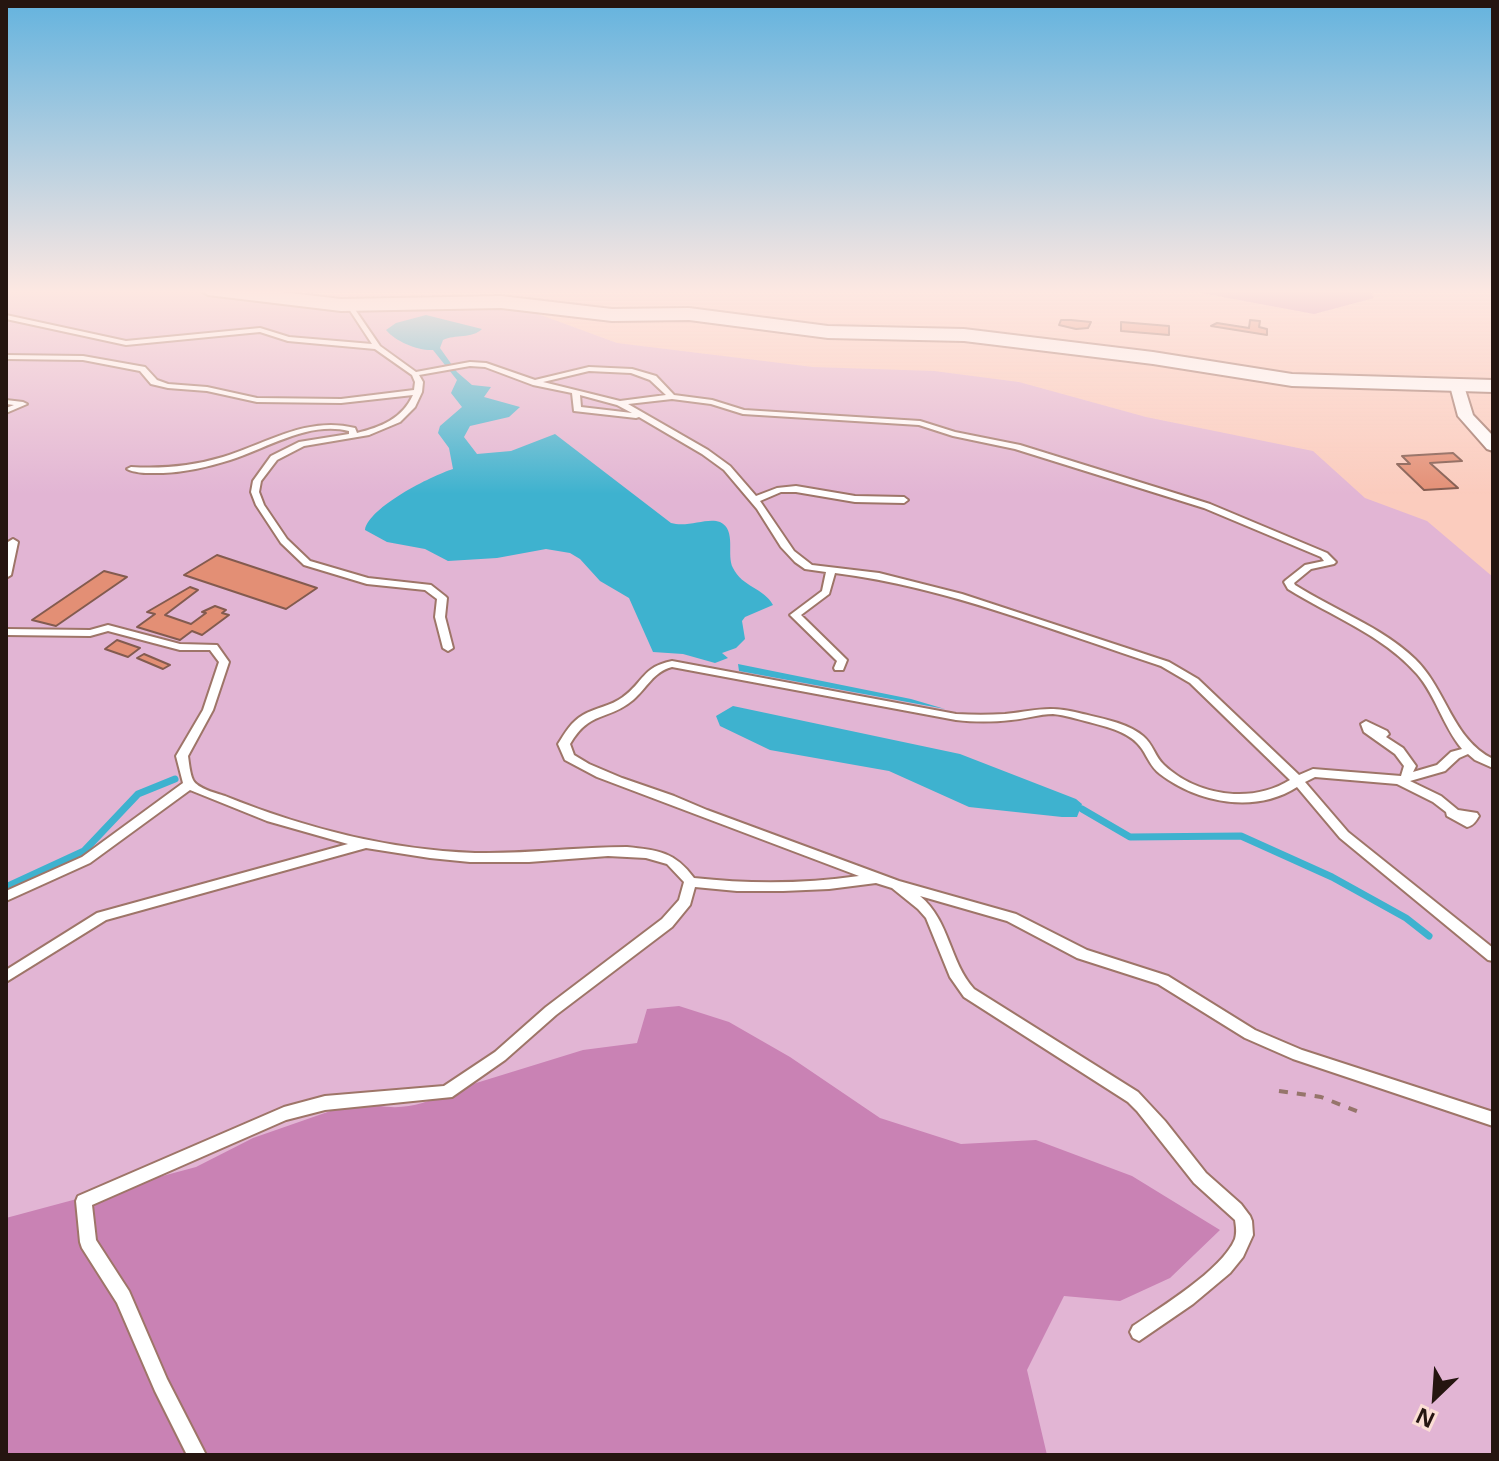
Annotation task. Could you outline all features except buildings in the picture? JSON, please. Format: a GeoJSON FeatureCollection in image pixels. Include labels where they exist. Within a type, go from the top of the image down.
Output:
{"type":"FeatureCollection","features":[{"type":"Feature","properties":{"kind":"street"},"geometry":{"type":"LineString","coordinates":[[1146,357],[1282,379],[1493,386]]}},
{"type":"Feature","properties":{"kind":"street"},"geometry":{"type":"LineString","coordinates":[[1457,386],[1466,416],[1493,446]]}},
{"type":"Feature","properties":{"kind":"lane"},"geometry":{"type":"LineString","coordinates":[[20,357],[83,358],[142,369],[154,382],[168,386],[207,389],[257,400],[341,401],[418,392]]}},
{"type":"Feature","properties":{"kind":"lane"},"geometry":{"type":"LineString","coordinates":[[391,357],[415,374],[418,392],[412,409],[402,419],[354,436],[302,444],[274,458],[257,481],[255,492],[284,541],[307,563],[367,581],[417,584],[434,589],[442,598],[440,617],[448,648]]}},
{"type":"Feature","properties":{"kind":"lane"},"geometry":{"type":"LineString","coordinates":[[415,374],[454,366],[486,365],[535,382],[620,403],[727,468],[771,517],[788,548],[806,566],[879,576],[959,596],[1165,664],[1194,681],[1298,781],[1344,835],[1493,956]]}},
{"type":"Feature","properties":{"kind":"lane"},"geometry":{"type":"LineString","coordinates":[[535,382],[589,369],[632,371],[653,378],[672,397]]}},
{"type":"Feature","properties":{"kind":"lane"},"geometry":{"type":"LineString","coordinates":[[576,392],[577,409],[648,418]]}},
{"type":"Feature","properties":{"kind":"lane"},"geometry":{"type":"LineString","coordinates":[[620,403],[672,397],[712,402],[743,412],[920,423],[953,434],[1017,447],[1207,506],[1324,555],[1331,562],[1301,572],[1289,582],[1291,587],[1410,662],[1424,675],[1456,738],[1467,751],[1493,764]]}},
{"type":"Feature","properties":{"kind":"lane"},"geometry":{"type":"LineString","coordinates":[[6,402],[23,404],[6,411]]}},
{"type":"Feature","properties":{"kind":"lane"},"geometry":{"type":"LineString","coordinates":[[131,469],[167,472],[207,463],[303,431],[345,427],[352,430],[354,436]]}},
{"type":"Feature","properties":{"kind":"lane"},"geometry":{"type":"LineString","coordinates":[[755,500],[780,490],[796,489],[855,499],[904,500]]}},
{"type":"Feature","properties":{"kind":"lane"},"geometry":{"type":"LineString","coordinates":[[6,575],[13,542]]}},
{"type":"Feature","properties":{"kind":"lane"},"geometry":{"type":"LineString","coordinates":[[831,570],[826,592],[795,615],[842,660],[839,668]]}},
{"type":"Feature","properties":{"kind":"lane"},"geometry":{"type":"LineString","coordinates":[[6,632],[75,634],[108,628],[180,647],[213,647],[224,662],[208,710],[182,756],[190,784]]}},
{"type":"Feature","properties":{"kind":"lane"},"geometry":{"type":"LineString","coordinates":[[1467,751],[1455,755],[1441,768],[1402,780],[1313,773],[1275,796],[1249,800],[1220,795],[1170,777],[1157,766],[1153,753],[1134,734],[1064,712],[967,718],[672,664],[650,672],[629,698],[582,720],[564,744],[569,757],[588,769],[678,799],[703,813],[896,885],[1011,917],[1082,954],[1163,980],[1250,1034],[1298,1055],[1493,1119]]}},
{"type":"Feature","properties":{"kind":"lane"},"geometry":{"type":"LineString","coordinates":[[1383,734],[1366,724],[1368,730],[1399,751],[1410,766],[1402,780]]}},
{"type":"Feature","properties":{"kind":"lane"},"geometry":{"type":"LineString","coordinates":[[1402,780],[1437,799],[1451,813]]}},
{"type":"Feature","properties":{"kind":"lane"},"geometry":{"type":"LineString","coordinates":[[190,784],[256,813],[365,844],[412,853],[511,858],[648,855],[664,857],[676,864],[690,882],[764,889],[826,886],[877,878]]}},
{"type":"Feature","properties":{"kind":"lane"},"geometry":{"type":"LineString","coordinates":[[6,896],[86,860],[190,784]]}},
{"type":"Feature","properties":{"kind":"lane"},"geometry":{"type":"LineString","coordinates":[[6,977],[102,916],[365,844]]}},
{"type":"Feature","properties":{"kind":"lane"},"geometry":{"type":"LineString","coordinates":[[197,1455],[161,1385],[123,1297],[88,1242],[84,1201],[284,1114],[325,1103],[447,1092],[500,1056],[551,1011],[667,923],[685,902],[690,882]]}},
{"type":"Feature","properties":{"kind":"lane"},"geometry":{"type":"LineString","coordinates":[[896,885],[929,911],[936,922],[957,982],[969,993],[1133,1097],[1153,1116],[1200,1179],[1242,1217],[1246,1230],[1241,1248],[1218,1273],[1139,1332]]}},
{"type":"Feature","properties":{"kind":"path"},"geometry":{"type":"LineString","coordinates":[[1279,1091],[1321,1097],[1364,1114]]}},
{"type":"Feature","properties":{"kind":"shaded area"},"geometry":{"type":"Polygon","coordinates":[[[6,357],[733,357],[813,367],[934,371],[1019,382],[1146,417],[1313,451],[1365,498],[1427,521],[1493,577],[1493,1455],[6,1455],[6,357]]]}},
{"type":"Feature","properties":{"kind":"shaded area"},"geometry":{"type":"Polygon","coordinates":[[[679,1006],[729,1022],[790,1057],[880,1118],[961,1144],[1036,1140],[1132,1176],[1220,1230],[1170,1278],[1120,1301],[1064,1296],[1027,1370],[1047,1455],[6,1455],[6,1218],[196,1167],[253,1138],[362,1100],[394,1107],[417,1105],[447,1092],[583,1050],[637,1043],[647,1009],[679,1006]]]}},
{"type":"Feature","properties":{"kind":"water"},"geometry":{"type":"Polygon","coordinates":[[[439,357],[447,357],[472,385],[491,387],[484,397],[520,407],[509,417],[470,426],[464,437],[477,454],[511,451],[555,434],[671,523],[715,521],[725,526],[730,537],[733,568],[773,605],[745,617],[742,621],[745,639],[736,648],[722,653],[728,658],[715,663],[683,654],[653,652],[629,598],[600,581],[580,559],[570,553],[546,549],[497,558],[448,561],[425,549],[387,542],[365,530],[369,521],[389,502],[453,469],[449,448],[438,433],[440,426],[462,407],[451,393],[457,380],[439,357]]]}},
{"type":"Feature","properties":{"kind":"water"},"geometry":{"type":"Polygon","coordinates":[[[738,664],[911,699],[945,709],[739,671],[738,664]]]}},
{"type":"Feature","properties":{"kind":"water"},"geometry":{"type":"Polygon","coordinates":[[[733,706],[960,754],[1082,804],[1077,817],[969,807],[889,771],[770,750],[720,726],[716,716],[733,706]]]}},
{"type":"Feature","properties":{"kind":"waterway"},"geometry":{"type":"LineString","coordinates":[[6,887],[84,851],[138,794],[175,779]]}},
{"type":"Feature","properties":{"kind":"waterway"},"geometry":{"type":"LineString","coordinates":[[1082,809],[1130,837],[1241,836],[1332,877],[1406,918],[1429,936]]}}]}
